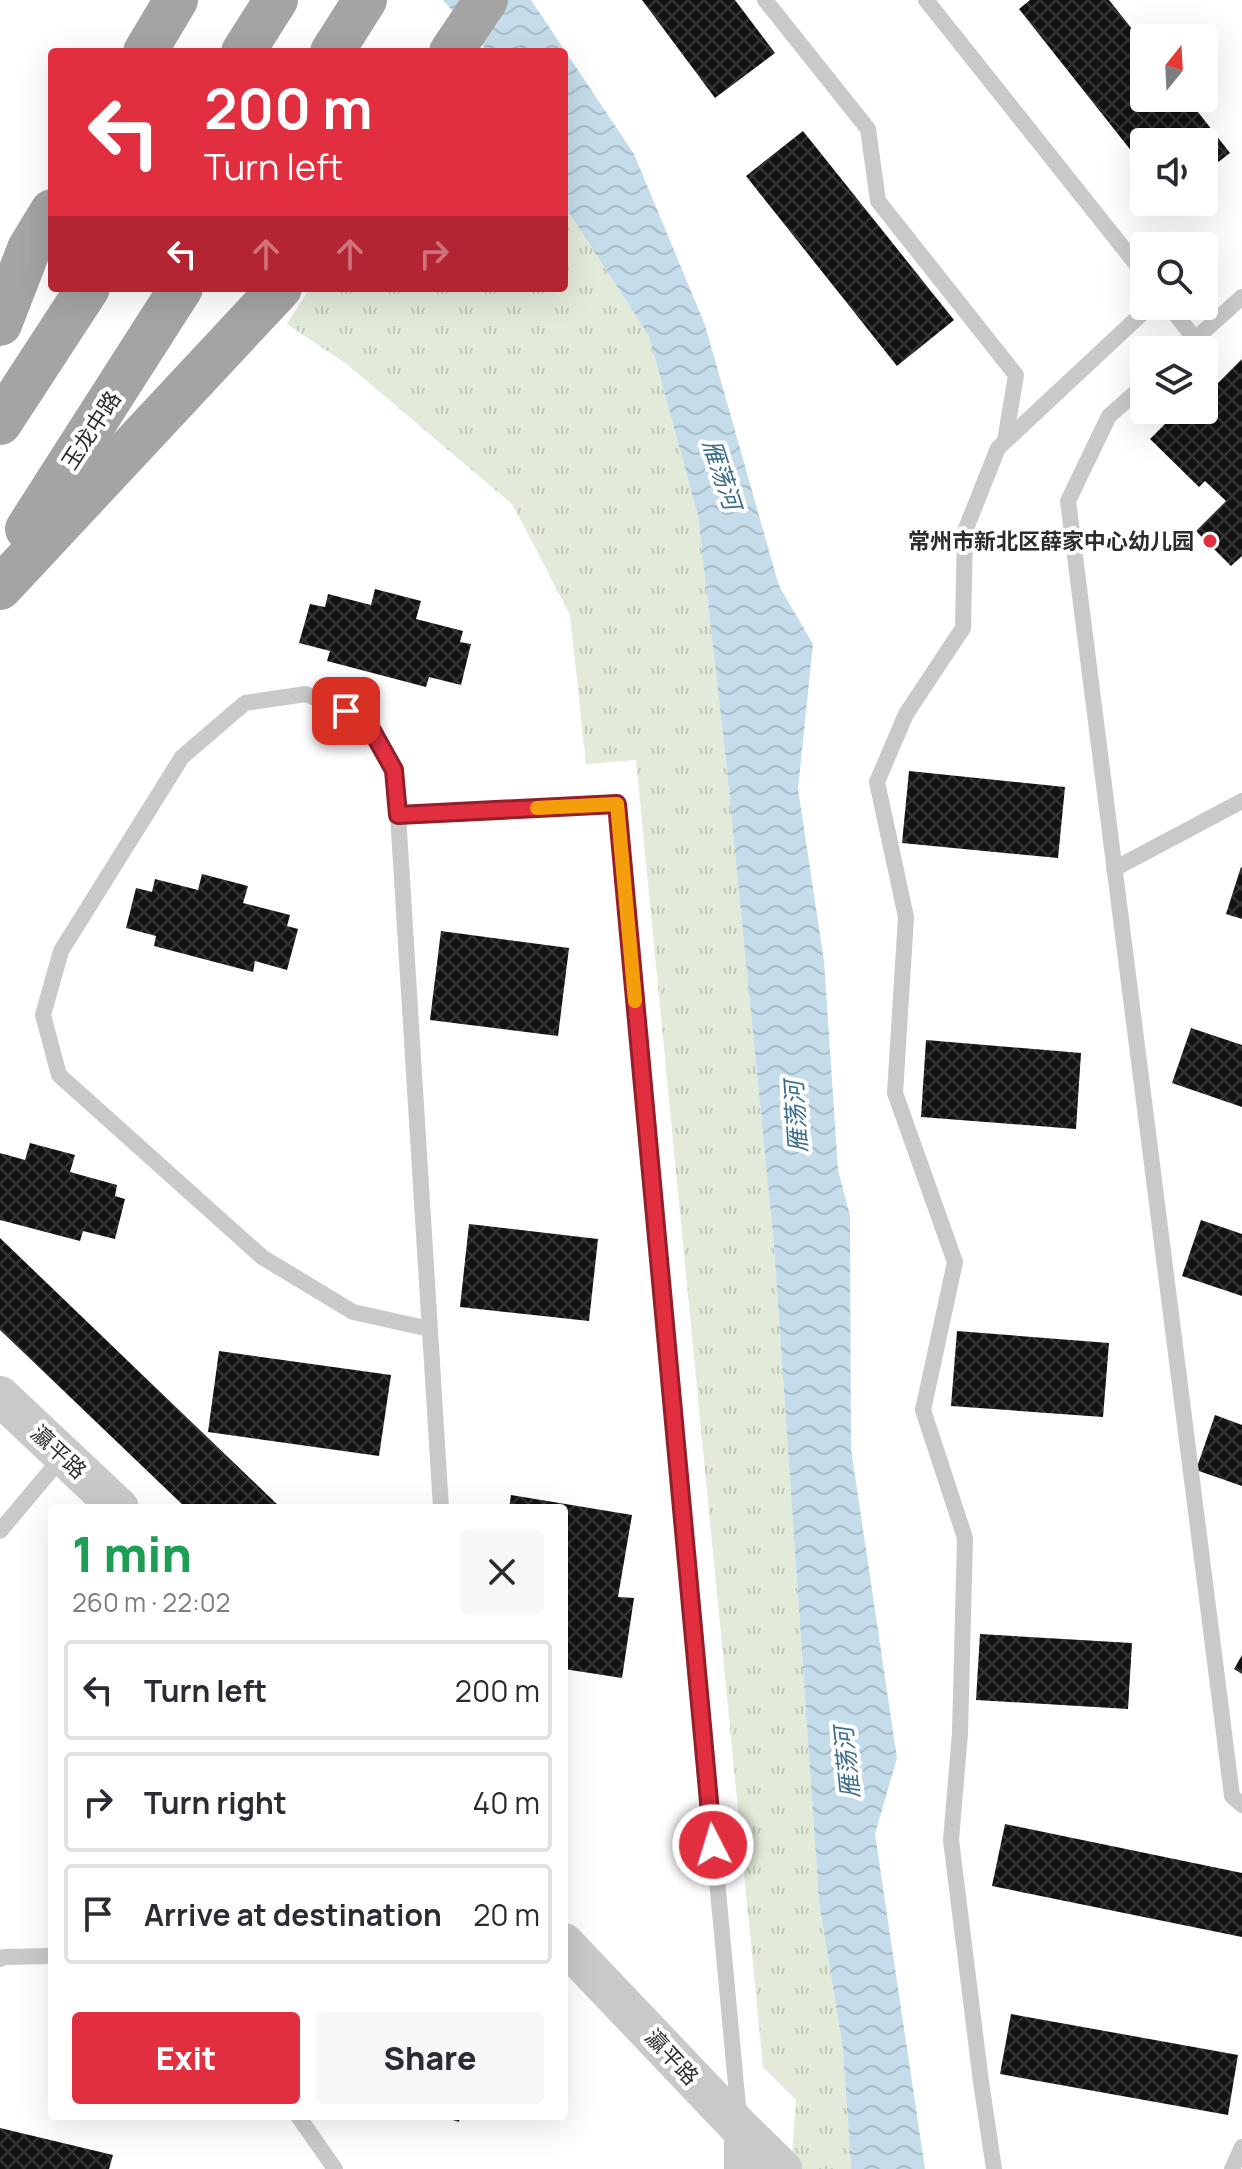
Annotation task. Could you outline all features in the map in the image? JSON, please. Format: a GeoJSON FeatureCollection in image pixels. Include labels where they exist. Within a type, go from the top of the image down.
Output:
{"type":"FeatureCollection","features":[{"type":"Feature","properties":{"kind":"main road"},"geometry":{"type":"LineString","coordinates":[[147,48],[176,0]]}},
{"type":"Feature","properties":{"kind":"main road"},"geometry":{"type":"LineString","coordinates":[[246,48],[276,0]]}},
{"type":"Feature","properties":{"kind":"main road"},"geometry":{"type":"LineString","coordinates":[[335,48],[365,0]]}},
{"type":"Feature","properties":{"kind":"main road"},"geometry":{"type":"LineString","coordinates":[[454,48],[486,0]]}},
{"type":"Feature","properties":{"kind":"main road"},"geometry":{"type":"LineString","coordinates":[[0,324],[29,249],[48,218]]}},
{"type":"Feature","properties":{"kind":"main road"},"geometry":{"type":"LineString","coordinates":[[0,423],[85,292]]}},
{"type":"Feature","properties":{"kind":"main road","name":"玉龙中路"},"geometry":{"type":"LineString","coordinates":[[0,572],[178,292]]}},
{"type":"Feature","properties":{"kind":"main road"},"geometry":{"type":"LineString","coordinates":[[0,588],[276,292]]}},
{"type":"Feature","properties":{"kind":"street","name":"瀛平路"},"geometry":{"type":"LineString","coordinates":[[0,1396],[115,1504]]}},
{"type":"Feature","properties":{"kind":"street","name":"瀛平路"},"geometry":{"type":"LineString","coordinates":[[568,1947],[782,2169]]}},
{"type":"Feature","properties":{"kind":"street"},"geometry":{"type":"LineString","coordinates":[[740,2128],[740,2169]]}},
{"type":"Feature","properties":{"kind":"lane"},"geometry":{"type":"LineString","coordinates":[[765,0],[868,129],[878,201],[1016,375],[1005,441]]}},
{"type":"Feature","properties":{"kind":"lane"},"geometry":{"type":"LineString","coordinates":[[926,0],[1130,256]]}},
{"type":"Feature","properties":{"kind":"lane"},"geometry":{"type":"LineString","coordinates":[[1198,336],[1242,297]]}},
{"type":"Feature","properties":{"kind":"lane"},"geometry":{"type":"LineString","coordinates":[[994,2169],[951,1840],[960,1733],[965,1538],[923,1410],[955,1262],[895,1093],[906,917],[877,782],[906,714],[963,628],[965,531],[998,448],[1135,320]]}},
{"type":"Feature","properties":{"kind":"lane"},"geometry":{"type":"LineString","coordinates":[[1130,397],[1109,416],[1068,501],[1232,1796],[1242,1805]]}},
{"type":"Feature","properties":{"kind":"lane"},"geometry":{"type":"LineString","coordinates":[[430,1329],[353,1312],[262,1257],[59,1075],[43,1015],[61,951],[182,757],[245,703],[306,694],[366,720],[394,770],[398,815],[430,1329],[441,1504]]}},
{"type":"Feature","properties":{"kind":"lane"},"geometry":{"type":"LineString","coordinates":[[1114,869],[1242,801]]}},
{"type":"Feature","properties":{"kind":"lane"},"geometry":{"type":"LineString","coordinates":[[398,815],[617,804],[740,2128]]}},
{"type":"Feature","properties":{"kind":"lane"},"geometry":{"type":"LineString","coordinates":[[0,1531],[63,1456]]}},
{"type":"Feature","properties":{"kind":"lane"},"geometry":{"type":"LineString","coordinates":[[0,1959],[48,1956]]}},
{"type":"Feature","properties":{"kind":"lane"},"geometry":{"type":"LineString","coordinates":[[301,2120],[335,2169]]}},
{"type":"Feature","properties":{"kind":"lane"},"geometry":{"type":"LineString","coordinates":[[1232,2169],[1242,2147]]}},
{"type":"Feature","properties":{"kind":"green space"},"geometry":{"type":"Polygon","coordinates":[[[568,211],[649,336],[698,516],[726,761],[774,1246],[819,1902],[843,2049],[851,2169],[791,2169],[796,2100],[763,2067],[636,760],[586,764],[570,615],[513,505],[348,365],[287,324],[307,292],[568,292],[568,211]]]}},
{"type":"Feature","properties":{"kind":"water"},"geometry":{"type":"Polygon","coordinates":[[[443,0],[531,0],[563,48],[485,48],[443,0]]]}},
{"type":"Feature","properties":{"kind":"water","name":"雁荡河"},"geometry":{"type":"Polygon","coordinates":[[[568,55],[634,154],[705,325],[779,586],[813,644],[798,789],[824,961],[838,1170],[850,1216],[851,1449],[897,1758],[875,1834],[925,2169],[851,2169],[843,2049],[819,1902],[774,1246],[726,761],[698,516],[649,336],[568,211],[568,55]]]}},
{"type":"Feature","properties":{"kind":"building"},"geometry":{"type":"Polygon","coordinates":[[[642,0],[735,0],[775,53],[715,98],[642,0]]]}},
{"type":"Feature","properties":{"kind":"building"},"geometry":{"type":"Polygon","coordinates":[[[1030,0],[1109,0],[1130,26],[1130,112],[1198,112],[1210,128],[1130,128],[1130,149],[1019,9],[1030,0]]]}},
{"type":"Feature","properties":{"kind":"building"},"geometry":{"type":"Polygon","coordinates":[[[803,131],[954,320],[897,366],[746,176],[803,131]]]}},
{"type":"Feature","properties":{"kind":"building"},"geometry":{"type":"Polygon","coordinates":[[[1218,138],[1230,153],[1218,162],[1218,138]]]}},
{"type":"Feature","properties":{"kind":"building"},"geometry":{"type":"Polygon","coordinates":[[[1242,359],[1242,556],[1231,566],[1196,531],[1226,501],[1205,481],[1199,487],[1150,439],[1165,424],[1218,424],[1218,383],[1242,359]]]}},
{"type":"Feature","properties":{"kind":"building"},"geometry":{"type":"Polygon","coordinates":[[[375,589],[421,601],[416,619],[463,631],[460,642],[471,644],[461,685],[429,677],[426,687],[327,661],[330,651],[299,643],[310,604],[325,607],[328,594],[371,605],[375,589]]]}},
{"type":"Feature","properties":{"kind":"building"},"geometry":{"type":"Polygon","coordinates":[[[909,771],[1065,787],[1058,858],[902,843],[909,771]]]}},
{"type":"Feature","properties":{"kind":"building"},"geometry":{"type":"Polygon","coordinates":[[[1242,868],[1242,919],[1226,914],[1242,868]]]}},
{"type":"Feature","properties":{"kind":"building"},"geometry":{"type":"Polygon","coordinates":[[[202,874],[248,886],[243,903],[290,915],[287,926],[298,929],[287,970],[255,961],[253,972],[154,946],[156,936],[126,928],[136,888],[152,892],[155,879],[198,890],[202,874]]]}},
{"type":"Feature","properties":{"kind":"building"},"geometry":{"type":"Polygon","coordinates":[[[441,931],[569,948],[558,1036],[430,1020],[441,931]]]}},
{"type":"Feature","properties":{"kind":"building"},"geometry":{"type":"Polygon","coordinates":[[[1191,1028],[1242,1045],[1242,1107],[1172,1083],[1191,1028]]]}},
{"type":"Feature","properties":{"kind":"building"},"geometry":{"type":"Polygon","coordinates":[[[926,1040],[1081,1053],[1076,1129],[921,1117],[926,1040]]]}},
{"type":"Feature","properties":{"kind":"building"},"geometry":{"type":"Polygon","coordinates":[[[30,1143],[75,1155],[70,1172],[117,1185],[115,1196],[125,1199],[115,1239],[83,1231],[80,1241],[0,1220],[0,1153],[25,1160],[30,1143]]]}},
{"type":"Feature","properties":{"kind":"building"},"geometry":{"type":"Polygon","coordinates":[[[1201,1220],[1242,1234],[1242,1296],[1182,1276],[1201,1220]]]}},
{"type":"Feature","properties":{"kind":"building"},"geometry":{"type":"Polygon","coordinates":[[[469,1224],[598,1239],[589,1321],[460,1307],[469,1224]]]}},
{"type":"Feature","properties":{"kind":"building"},"geometry":{"type":"Polygon","coordinates":[[[0,1238],[277,1504],[182,1504],[0,1330],[0,1238]]]}},
{"type":"Feature","properties":{"kind":"building"},"geometry":{"type":"Polygon","coordinates":[[[957,1331],[1109,1343],[1103,1417],[951,1406],[957,1331]]]}},
{"type":"Feature","properties":{"kind":"building"},"geometry":{"type":"Polygon","coordinates":[[[219,1351],[391,1375],[379,1456],[208,1432],[219,1351]]]}},
{"type":"Feature","properties":{"kind":"building"},"geometry":{"type":"Polygon","coordinates":[[[1215,1415],[1242,1425],[1242,1486],[1196,1470],[1215,1415]]]}},
{"type":"Feature","properties":{"kind":"building"},"geometry":{"type":"Polygon","coordinates":[[[511,1495],[565,1504],[510,1504],[511,1495]]]}},
{"type":"Feature","properties":{"kind":"building"},"geometry":{"type":"Polygon","coordinates":[[[568,1504],[632,1515],[618,1597],[634,1598],[622,1678],[568,1670],[568,1504]]]}},
{"type":"Feature","properties":{"kind":"building"},"geometry":{"type":"Polygon","coordinates":[[[980,1634],[1132,1643],[1128,1709],[976,1700],[980,1634]]]}},
{"type":"Feature","properties":{"kind":"building"},"geometry":{"type":"Polygon","coordinates":[[[1242,1655],[1242,1674],[1234,1669],[1242,1655]]]}},
{"type":"Feature","properties":{"kind":"building"},"geometry":{"type":"Polygon","coordinates":[[[1005,1824],[1242,1873],[1242,1937],[992,1886],[1005,1824]]]}},
{"type":"Feature","properties":{"kind":"building"},"geometry":{"type":"Polygon","coordinates":[[[1011,2014],[1238,2055],[1228,2115],[1000,2074],[1011,2014]]]}},
{"type":"Feature","properties":{"kind":"building"},"geometry":{"type":"Polygon","coordinates":[[[0,2128],[113,2155],[109,2169],[0,2169],[0,2128]]]}},
{"type":"Feature","properties":{"kind":"slow traffic"},"geometry":{"type":"LineString","coordinates":[[537,808],[617,804],[635,1001]]}},
{"type":"Feature","properties":{"kind":"place","name":"常州市新北区薛家中心幼儿园"},"geometry":{"type":"Point","coordinates":[1210,541]}},
{"type":"Feature","properties":{"kind":"route"},"geometry":{"type":"LineString","coordinates":[[346,711],[366,720],[394,770],[398,815],[617,804],[713,1845]]}}]}
